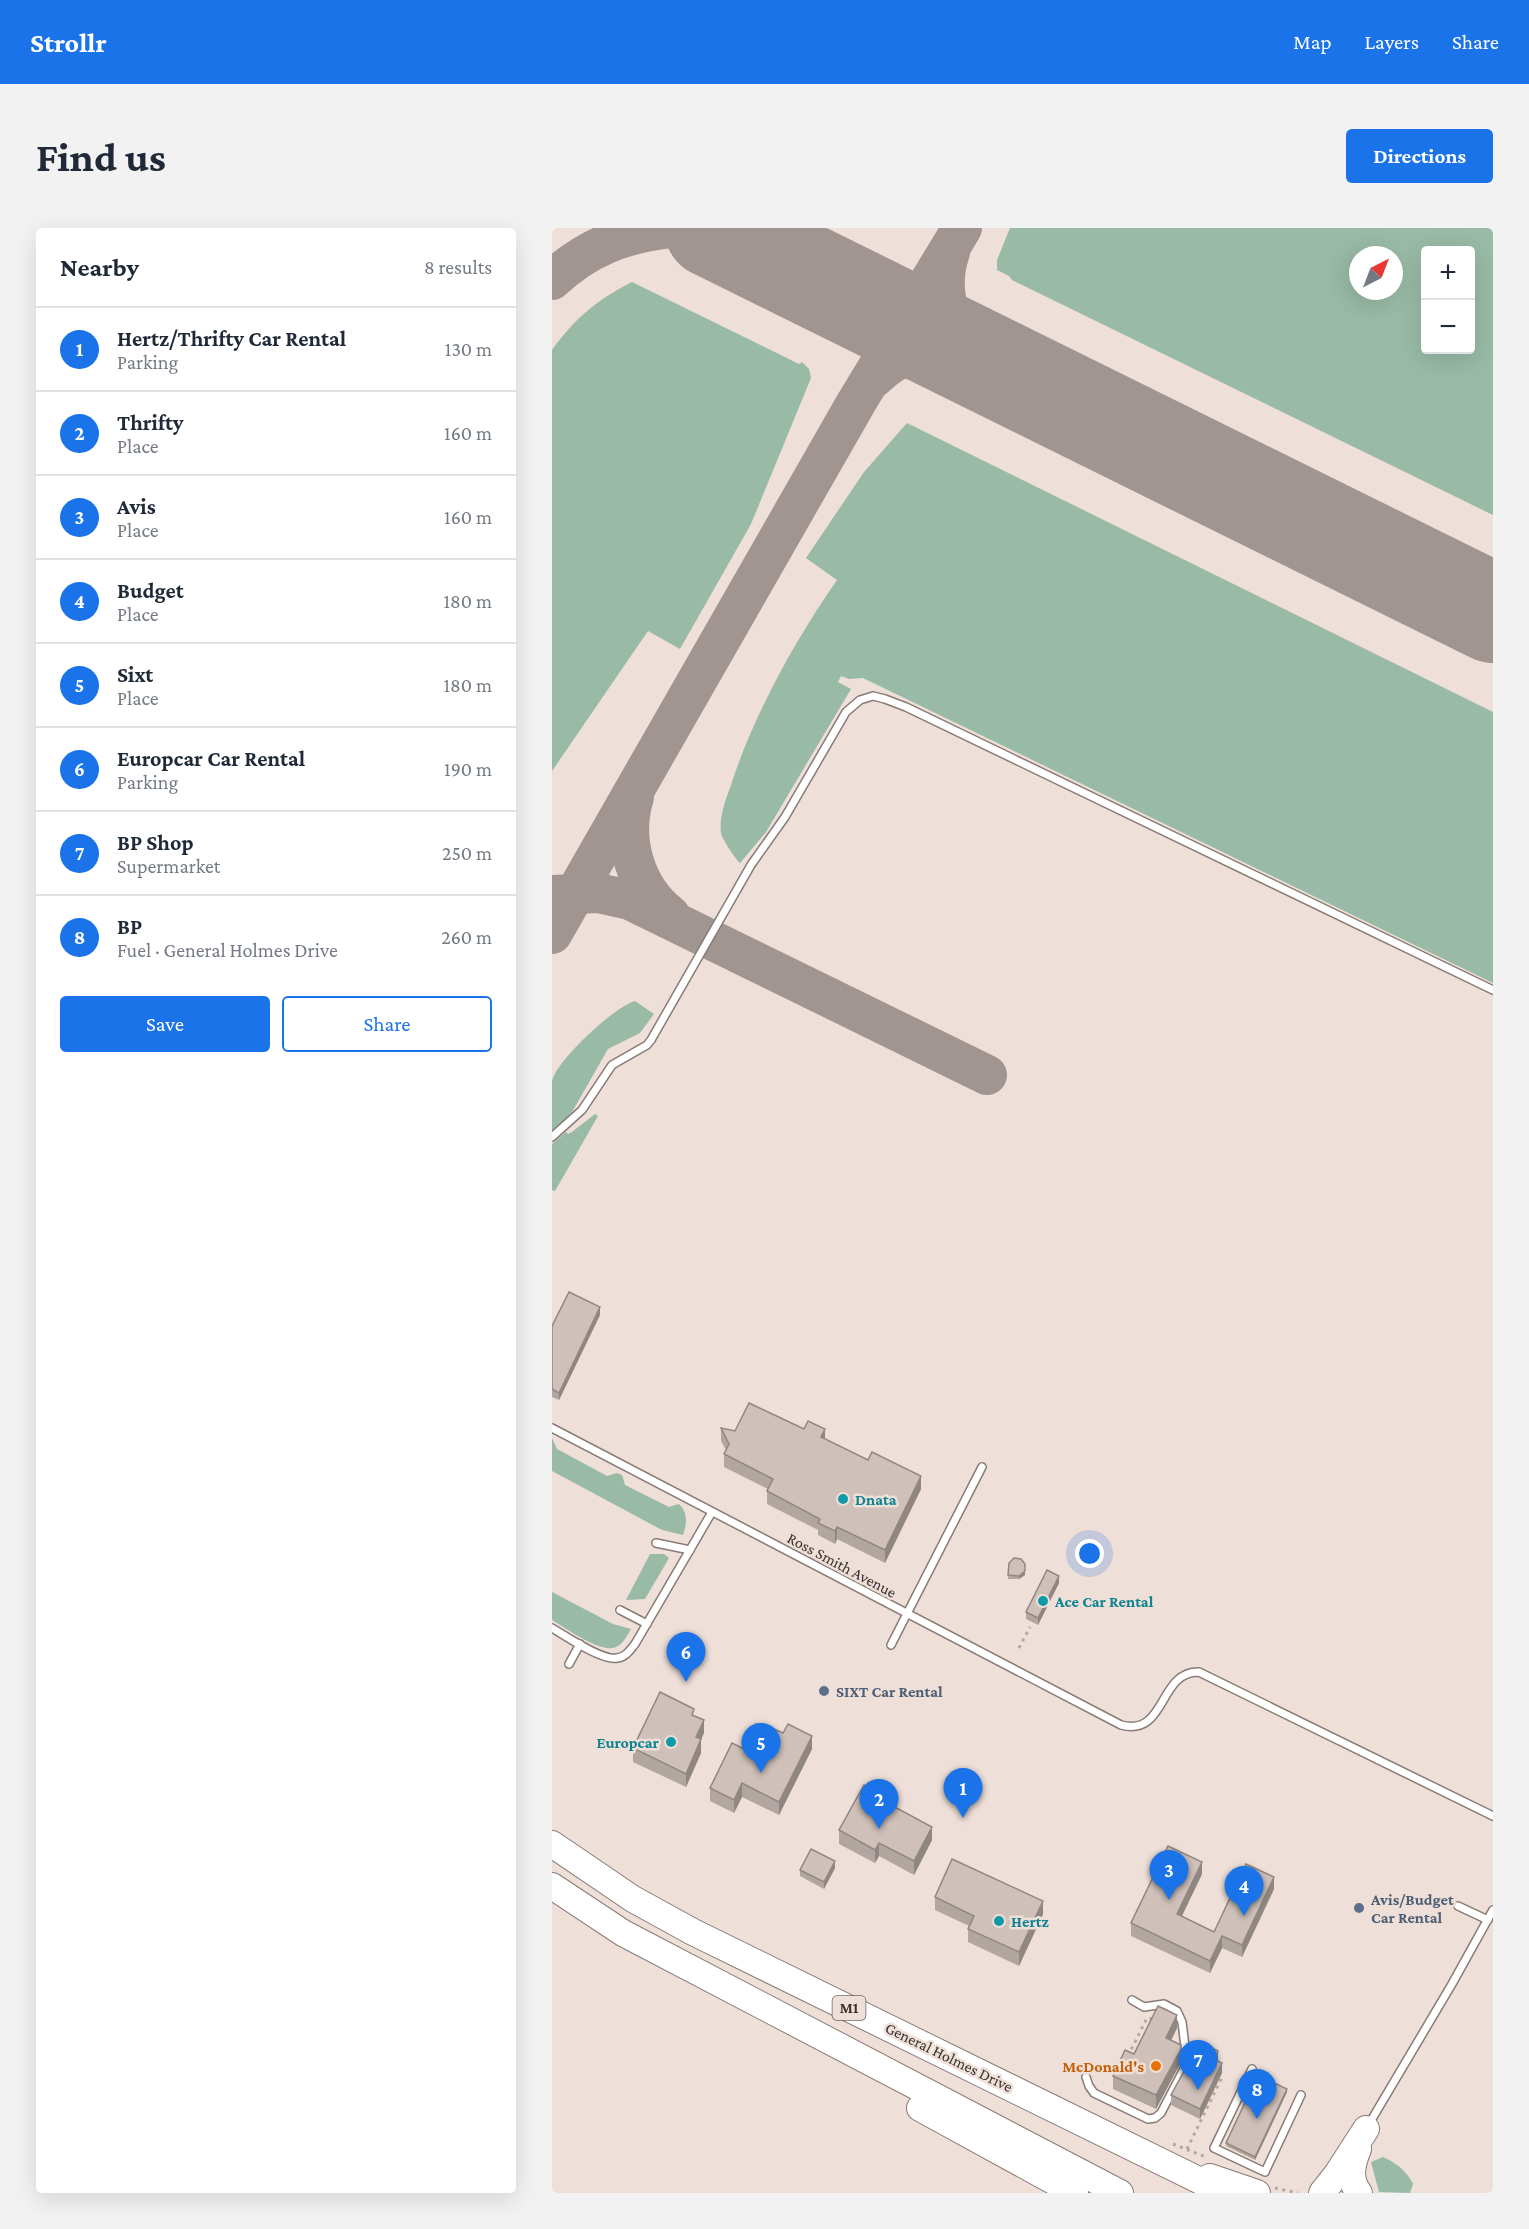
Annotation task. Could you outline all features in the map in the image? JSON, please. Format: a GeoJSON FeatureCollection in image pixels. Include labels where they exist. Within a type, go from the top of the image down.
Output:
{"type":"FeatureCollection","features":[{"type":"Feature","properties":{"kind":"highway","name":"General Holmes Drive"},"geometry":{"type":"LineString","coordinates":[[552,1844],[633,1899],[693,1932],[1225,2193]]}},
{"type":"Feature","properties":{"kind":"highway","name":"M1"},"geometry":{"type":"LineString","coordinates":[[552,1886],[623,1933],[1120,2193]]}},
{"type":"Feature","properties":{"kind":"highway"},"geometry":{"type":"LineString","coordinates":[[552,1902],[621,1947],[1075,2193]]}},
{"type":"Feature","properties":{"kind":"highway"},"geometry":{"type":"LineString","coordinates":[[1322,2193],[1366,2129]]}},
{"type":"Feature","properties":{"kind":"highway"},"geometry":{"type":"LineString","coordinates":[[1359,2193],[1352,2181],[1352,2165],[1366,2129]]}},
{"type":"Feature","properties":{"kind":"highway"},"geometry":{"type":"LineString","coordinates":[[1154,2157],[1257,2193]]}},
{"type":"Feature","properties":{"kind":"lane"},"geometry":{"type":"LineString","coordinates":[[552,1137],[582,1110],[612,1065],[647,1045],[651,1040],[751,865],[785,817],[841,718],[856,703],[873,696],[906,707],[1493,990]]}},
{"type":"Feature","properties":{"kind":"lane","name":"Ross Smith Avenue"},"geometry":{"type":"LineString","coordinates":[[552,1428],[1121,1725],[1131,1727],[1145,1723],[1155,1714],[1182,1674],[1199,1672],[1493,1816]]}},
{"type":"Feature","properties":{"kind":"lane"},"geometry":{"type":"LineString","coordinates":[[891,1645],[982,1467]]}},
{"type":"Feature","properties":{"kind":"lane"},"geometry":{"type":"LineString","coordinates":[[552,1628],[603,1656],[616,1659],[627,1654],[712,1512]]}},
{"type":"Feature","properties":{"kind":"lane"},"geometry":{"type":"LineString","coordinates":[[656,1543],[690,1550]]}},
{"type":"Feature","properties":{"kind":"lane"},"geometry":{"type":"LineString","coordinates":[[620,1610],[647,1624]]}},
{"type":"Feature","properties":{"kind":"lane"},"geometry":{"type":"LineString","coordinates":[[569,1664],[580,1644]]}},
{"type":"Feature","properties":{"kind":"lane"},"geometry":{"type":"LineString","coordinates":[[1458,1906],[1488,1920]]}},
{"type":"Feature","properties":{"kind":"lane"},"geometry":{"type":"LineString","coordinates":[[1366,2129],[1493,1910]]}},
{"type":"Feature","properties":{"kind":"lane"},"geometry":{"type":"LineString","coordinates":[[1132,2000],[1155,2015]]}},
{"type":"Feature","properties":{"kind":"lane"},"geometry":{"type":"LineString","coordinates":[[1086,2077],[1094,2093],[1148,2119],[1155,2118],[1161,2113],[1186,2063],[1182,2025],[1177,2011],[1164,2004],[1144,2007]]}},
{"type":"Feature","properties":{"kind":"lane"},"geometry":{"type":"LineString","coordinates":[[1173,2020],[1182,2025]]}},
{"type":"Feature","properties":{"kind":"lane"},"geometry":{"type":"LineString","coordinates":[[1252,2069],[1214,2148],[1266,2172],[1301,2095]]}},
{"type":"Feature","properties":{"kind":"path"},"geometry":{"type":"LineString","coordinates":[[1019,1648],[1030,1627]]}},
{"type":"Feature","properties":{"kind":"path"},"geometry":{"type":"LineString","coordinates":[[1125,2062],[1147,2018],[1155,2015]]}},
{"type":"Feature","properties":{"kind":"path"},"geometry":{"type":"LineString","coordinates":[[1187,2149],[1223,2075]]}},
{"type":"Feature","properties":{"kind":"green space"},"geometry":{"type":"Polygon","coordinates":[[[1010,228],[1493,228],[1493,515],[1012,280],[997,270],[997,260],[1010,228]]]}},
{"type":"Feature","properties":{"kind":"green space"},"geometry":{"type":"Polygon","coordinates":[[[632,282],[799,364],[802,362],[809,369],[811,378],[751,524],[680,649],[648,631],[552,771],[552,350],[588,311],[608,295],[632,282]]]}},
{"type":"Feature","properties":{"kind":"green space"},"geometry":{"type":"Polygon","coordinates":[[[907,423],[1493,712],[1493,983],[863,678],[849,679],[841,676],[838,682],[851,689],[766,832],[740,863],[721,833],[726,798],[762,707],[790,654],[837,580],[806,558],[864,472],[907,423]]]}},
{"type":"Feature","properties":{"kind":"green space"},"geometry":{"type":"Polygon","coordinates":[[[635,1001],[654,1014],[640,1033],[608,1049],[572,1112],[552,1132],[552,1081],[556,1072],[575,1048],[601,1023],[635,1001]]]}},
{"type":"Feature","properties":{"kind":"green space"},"geometry":{"type":"Polygon","coordinates":[[[595,1114],[598,1116],[555,1191],[552,1190],[552,1144],[566,1132],[568,1134],[572,1132],[595,1114]]]}},
{"type":"Feature","properties":{"kind":"green space"},"geometry":{"type":"Polygon","coordinates":[[[552,1438],[557,1449],[607,1476],[617,1473],[622,1475],[625,1485],[669,1507],[679,1504],[686,1518],[683,1535],[662,1530],[552,1471],[552,1438]]]}},
{"type":"Feature","properties":{"kind":"green space"},"geometry":{"type":"Polygon","coordinates":[[[650,1554],[664,1554],[669,1558],[645,1599],[626,1600],[650,1554]]]}},
{"type":"Feature","properties":{"kind":"green space"},"geometry":{"type":"Polygon","coordinates":[[[552,1592],[613,1624],[631,1629],[623,1642],[616,1647],[602,1647],[593,1644],[552,1620],[552,1592]]]}},
{"type":"Feature","properties":{"kind":"green space"},"geometry":{"type":"Polygon","coordinates":[[[1383,2157],[1396,2164],[1407,2175],[1413,2184],[1410,2193],[1379,2192],[1371,2162],[1383,2157]]]}},
{"type":"Feature","properties":{"kind":"building"},"geometry":{"type":"Polygon","coordinates":[[[569,1292],[600,1307],[559,1393],[552,1389],[552,1326],[569,1292]]]}},
{"type":"Feature","properties":{"kind":"building","name":"Dnata"},"geometry":{"type":"Polygon","coordinates":[[[749,1403],[804,1429],[808,1421],[825,1429],[821,1437],[868,1460],[872,1452],[921,1476],[885,1550],[837,1527],[835,1531],[818,1523],[820,1519],[767,1491],[773,1479],[724,1454],[729,1444],[721,1428],[735,1431],[749,1403]]]}},
{"type":"Feature","properties":{"kind":"building"},"geometry":{"type":"Polygon","coordinates":[[[1014,1558],[1021,1559],[1025,1564],[1025,1571],[1019,1576],[1008,1575],[1009,1563],[1014,1558]]]}},
{"type":"Feature","properties":{"kind":"building","name":"Ace Car Rental"},"geometry":{"type":"Polygon","coordinates":[[[1047,1570],[1059,1576],[1038,1618],[1026,1612],[1047,1570]]]}},
{"type":"Feature","properties":{"kind":"building","name":"Europcar"},"geometry":{"type":"Polygon","coordinates":[[[660,1692],[694,1709],[692,1715],[704,1720],[696,1737],[701,1739],[686,1774],[633,1748],[660,1692]]]}},
{"type":"Feature","properties":{"kind":"building"},"geometry":{"type":"Polygon","coordinates":[[[756,1724],[772,1733],[774,1729],[783,1733],[788,1724],[812,1736],[779,1802],[742,1783],[734,1800],[710,1788],[732,1743],[744,1749],[756,1724]]]}},
{"type":"Feature","properties":{"kind":"building"},"geometry":{"type":"Polygon","coordinates":[[[864,1785],[893,1801],[891,1805],[932,1827],[914,1861],[879,1843],[875,1850],[839,1830],[864,1785]]]}},
{"type":"Feature","properties":{"kind":"building"},"geometry":{"type":"Polygon","coordinates":[[[1168,1846],[1202,1862],[1177,1914],[1214,1932],[1246,1864],[1274,1877],[1242,1945],[1222,1936],[1210,1961],[1131,1923],[1168,1846]]]}},
{"type":"Feature","properties":{"kind":"building"},"geometry":{"type":"Polygon","coordinates":[[[811,1849],[835,1861],[824,1882],[800,1870],[811,1849]]]}},
{"type":"Feature","properties":{"kind":"building","name":"Hertz"},"geometry":{"type":"Polygon","coordinates":[[[952,1859],[1043,1901],[1019,1952],[968,1929],[974,1916],[935,1897],[952,1859]]]}},
{"type":"Feature","properties":{"kind":"building","name":"McDonald's"},"geometry":{"type":"Polygon","coordinates":[[[1158,2006],[1177,2015],[1166,2038],[1181,2045],[1181,2049],[1156,2095],[1113,2076],[1125,2050],[1134,2054],[1158,2006]]]}},
{"type":"Feature","properties":{"kind":"building"},"geometry":{"type":"Polygon","coordinates":[[[1200,2042],[1218,2051],[1214,2059],[1222,2063],[1200,2109],[1171,2095],[1200,2042]]]}},
{"type":"Feature","properties":{"kind":"building"},"geometry":{"type":"Polygon","coordinates":[[[1258,2075],[1287,2089],[1255,2157],[1226,2143],[1258,2075]]]}},
{"type":"Feature","properties":{"kind":"taxiway"},"geometry":{"type":"LineString","coordinates":[[552,280],[578,259],[606,244],[621,238],[670,228]]}},
{"type":"Feature","properties":{"kind":"taxiway"},"geometry":{"type":"LineString","coordinates":[[672,228],[707,231],[732,239],[877,309]]}},
{"type":"Feature","properties":{"kind":"taxiway"},"geometry":{"type":"LineString","coordinates":[[552,934],[856,403],[962,228]]}},
{"type":"Feature","properties":{"kind":"taxiway"},"geometry":{"type":"LineString","coordinates":[[950,252],[945,284],[950,314],[966,342],[991,362]]}},
{"type":"Feature","properties":{"kind":"taxiway"},"geometry":{"type":"LineString","coordinates":[[874,378],[894,362],[905,357],[929,350],[954,351],[1066,403]]}},
{"type":"Feature","properties":{"kind":"taxiway"},"geometry":{"type":"LineString","coordinates":[[634,797],[629,829],[634,862],[648,891],[670,915]]}},
{"type":"Feature","properties":{"kind":"taxiway"},"geometry":{"type":"LineString","coordinates":[[552,895],[598,893],[630,900],[987,1075]]}},
{"type":"Feature","properties":{"kind":"runway"},"geometry":{"type":"LineString","coordinates":[[714,228],[1493,613]]}},
{"type":"Feature","properties":{"kind":"place","name":"Dnata"},"geometry":{"type":"Point","coordinates":[843,1499]}},
{"type":"Feature","properties":{"kind":"place","name":"Ace Car Rental"},"geometry":{"type":"Point","coordinates":[1043,1601]}},
{"type":"Feature","properties":{"kind":"place","name":"Europcar Car Rental"},"geometry":{"type":"Point","coordinates":[686,1682]}},
{"type":"Feature","properties":{"kind":"place","name":"SIXT Car Rental"},"geometry":{"type":"Point","coordinates":[824,1691]}},
{"type":"Feature","properties":{"kind":"place","name":"Europcar"},"geometry":{"type":"Point","coordinates":[671,1742]}},
{"type":"Feature","properties":{"kind":"place","name":"Sixt"},"geometry":{"type":"Point","coordinates":[761,1773]}},
{"type":"Feature","properties":{"kind":"place","name":"Hertz/Thrifty Car Rental"},"geometry":{"type":"Point","coordinates":[963,1818]}},
{"type":"Feature","properties":{"kind":"place","name":"Thrifty"},"geometry":{"type":"Point","coordinates":[879,1829]}},
{"type":"Feature","properties":{"kind":"place","name":"Avis"},"geometry":{"type":"Point","coordinates":[1169,1900]}},
{"type":"Feature","properties":{"kind":"place","name":"Avis/Budget Car Rental"},"geometry":{"type":"Point","coordinates":[1359,1908]}},
{"type":"Feature","properties":{"kind":"place","name":"Budget"},"geometry":{"type":"Point","coordinates":[1244,1916]}},
{"type":"Feature","properties":{"kind":"place","name":"Hertz"},"geometry":{"type":"Point","coordinates":[999,1921]}},
{"type":"Feature","properties":{"kind":"place","name":"McDonald's"},"geometry":{"type":"Point","coordinates":[1156,2066]}},
{"type":"Feature","properties":{"kind":"place","name":"BP Shop"},"geometry":{"type":"Point","coordinates":[1198,2090]}},
{"type":"Feature","properties":{"kind":"place","name":"BP"},"geometry":{"type":"Point","coordinates":[1257,2119]}}]}
